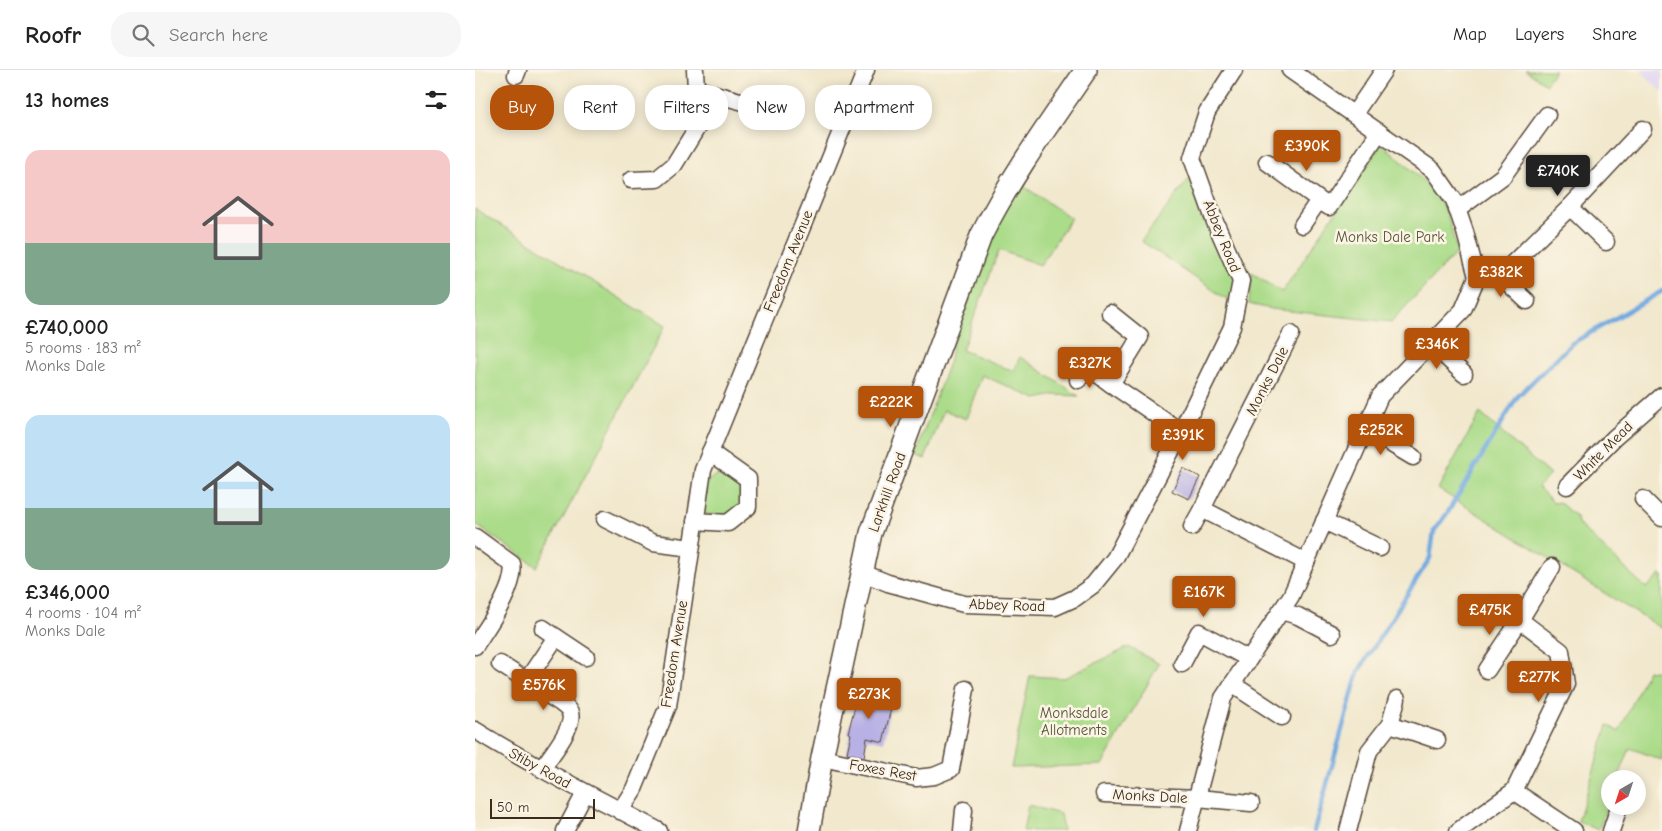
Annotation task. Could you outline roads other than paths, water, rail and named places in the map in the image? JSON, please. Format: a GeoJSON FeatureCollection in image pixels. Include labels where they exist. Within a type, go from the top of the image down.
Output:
{"type":"FeatureCollection","features":[{"type":"Feature","properties":{"kind":"street"},"geometry":{"type":"LineString","coordinates":[[695,70],[696,85]]}},
{"type":"Feature","properties":{"kind":"street","name":"Freedom Avenue"},"geometry":{"type":"LineString","coordinates":[[620,811],[634,790],[668,706],[703,470],[866,70]]}},
{"type":"Feature","properties":{"kind":"street","name":"Larkhill Road"},"geometry":{"type":"LineString","coordinates":[[809,831],[822,758],[871,533],[981,236],[995,207],[1086,70]]}},
{"type":"Feature","properties":{"kind":"street","name":"Abbey Road"},"geometry":{"type":"LineString","coordinates":[[863,573],[888,583],[964,604],[1055,607],[1075,598],[1093,585],[1115,558],[1181,432],[1232,327],[1241,281],[1215,222],[1192,158],[1207,112],[1234,70]]}},
{"type":"Feature","properties":{"kind":"street"},"geometry":{"type":"LineString","coordinates":[[1290,70],[1433,170],[1455,200],[1477,277],[1502,274],[1570,207],[1643,129]]}},
{"type":"Feature","properties":{"kind":"street"},"geometry":{"type":"LineString","coordinates":[[1354,114],[1383,70]]}},
{"type":"Feature","properties":{"kind":"street"},"geometry":{"type":"LineString","coordinates":[[1457,210],[1503,176],[1547,115]]}},
{"type":"Feature","properties":{"kind":"street"},"geometry":{"type":"LineString","coordinates":[[631,180],[657,179],[674,166],[696,130]]}},
{"type":"Feature","properties":{"kind":"street"},"geometry":{"type":"LineString","coordinates":[[1267,162],[1329,207],[1379,132]]}},
{"type":"Feature","properties":{"kind":"street"},"geometry":{"type":"LineString","coordinates":[[1302,225],[1319,200]]}},
{"type":"Feature","properties":{"kind":"street"},"geometry":{"type":"LineString","coordinates":[[1570,207],[1606,242]]}},
{"type":"Feature","properties":{"kind":"street"},"geometry":{"type":"LineString","coordinates":[[1502,274],[1506,281],[1527,301]]}},
{"type":"Feature","properties":{"kind":"street","name":"Monks Dale"},"geometry":{"type":"LineString","coordinates":[[1188,831],[1223,698],[1291,596],[1380,396],[1463,310],[1477,277]]}},
{"type":"Feature","properties":{"kind":"street"},"geometry":{"type":"LineString","coordinates":[[1110,312],[1140,337],[1111,384]]}},
{"type":"Feature","properties":{"kind":"street","name":"Monks Dale"},"geometry":{"type":"LineString","coordinates":[[1192,527],[1291,334]]}},
{"type":"Feature","properties":{"kind":"street"},"geometry":{"type":"LineString","coordinates":[[1431,343],[1464,374]]}},
{"type":"Feature","properties":{"kind":"street"},"geometry":{"type":"LineString","coordinates":[[1083,374],[1111,384],[1181,432]]}},
{"type":"Feature","properties":{"kind":"street","name":"White Mead"},"geometry":{"type":"LineString","coordinates":[[1567,486],[1614,438],[1662,396]]}},
{"type":"Feature","properties":{"kind":"street"},"geometry":{"type":"LineString","coordinates":[[1366,429],[1413,457]]}},
{"type":"Feature","properties":{"kind":"street"},"geometry":{"type":"LineString","coordinates":[[695,521],[728,523],[748,507],[748,479],[710,452]]}},
{"type":"Feature","properties":{"kind":"street"},"geometry":{"type":"LineString","coordinates":[[1643,500],[1662,518]]}},
{"type":"Feature","properties":{"kind":"street"},"geometry":{"type":"LineString","coordinates":[[1202,509],[1251,536],[1306,562]]}},
{"type":"Feature","properties":{"kind":"street"},"geometry":{"type":"LineString","coordinates":[[605,519],[653,543],[691,548]]}},
{"type":"Feature","properties":{"kind":"street"},"geometry":{"type":"LineString","coordinates":[[1324,521],[1380,548]]}},
{"type":"Feature","properties":{"kind":"street"},"geometry":{"type":"LineString","coordinates":[[475,536],[512,564],[514,572],[510,588],[475,646]]}},
{"type":"Feature","properties":{"kind":"street"},"geometry":{"type":"LineString","coordinates":[[1487,670],[1552,567]]}},
{"type":"Feature","properties":{"kind":"street"},"geometry":{"type":"LineString","coordinates":[[1281,610],[1298,616],[1332,634]]}},
{"type":"Feature","properties":{"kind":"street"},"geometry":{"type":"LineString","coordinates":[[1459,831],[1514,791],[1566,684],[1561,651],[1520,620]]}},
{"type":"Feature","properties":{"kind":"street"},"geometry":{"type":"LineString","coordinates":[[543,628],[585,657]]}},
{"type":"Feature","properties":{"kind":"street"},"geometry":{"type":"LineString","coordinates":[[1182,664],[1199,632],[1249,659]]}},
{"type":"Feature","properties":{"kind":"street"},"geometry":{"type":"LineString","coordinates":[[527,680],[557,637]]}},
{"type":"Feature","properties":{"kind":"street"},"geometry":{"type":"LineString","coordinates":[[500,664],[527,680],[565,707],[571,714],[571,723],[567,731],[542,768]]}},
{"type":"Feature","properties":{"kind":"street"},"geometry":{"type":"LineString","coordinates":[[1232,684],[1282,717]]}},
{"type":"Feature","properties":{"kind":"street","name":"Foxes Rest"},"geometry":{"type":"LineString","coordinates":[[822,758],[916,778],[934,776],[951,769],[966,689]]}},
{"type":"Feature","properties":{"kind":"street"},"geometry":{"type":"LineString","coordinates":[[1348,831],[1369,752],[1390,724],[1397,699]]}},
{"type":"Feature","properties":{"kind":"street"},"geometry":{"type":"LineString","coordinates":[[1390,724],[1437,740]]}},
{"type":"Feature","properties":{"kind":"street","name":"Stiby Road"},"geometry":{"type":"LineString","coordinates":[[475,730],[514,755],[659,831]]}},
{"type":"Feature","properties":{"kind":"street"},"geometry":{"type":"LineString","coordinates":[[1514,791],[1573,831]]}},
{"type":"Feature","properties":{"kind":"street"},"geometry":{"type":"LineString","coordinates":[[565,831],[585,793]]}},
{"type":"Feature","properties":{"kind":"street","name":"Monks Dale"},"geometry":{"type":"LineString","coordinates":[[1104,794],[1197,798],[1251,803]]}},
{"type":"Feature","properties":{"kind":"street"},"geometry":{"type":"LineString","coordinates":[[962,831],[964,810]]}},
{"type":"Feature","properties":{"kind":"street"},"geometry":{"type":"LineString","coordinates":[[1611,831],[1616,815]]}},
{"type":"Feature","properties":{"kind":"waterway"},"geometry":{"type":"LineString","coordinates":[[1314,831],[1358,672],[1430,558],[1434,531],[1448,512],[1518,396],[1571,344],[1662,291]]}},
{"type":"Feature","properties":{"kind":"park label","name":"Monks Dale Park"},"geometry":{"type":"Point","coordinates":[1390,237]}},
{"type":"Feature","properties":{"kind":"park label","name":"Monksdale Allotments"},"geometry":{"type":"Point","coordinates":[1074,722]}}]}
